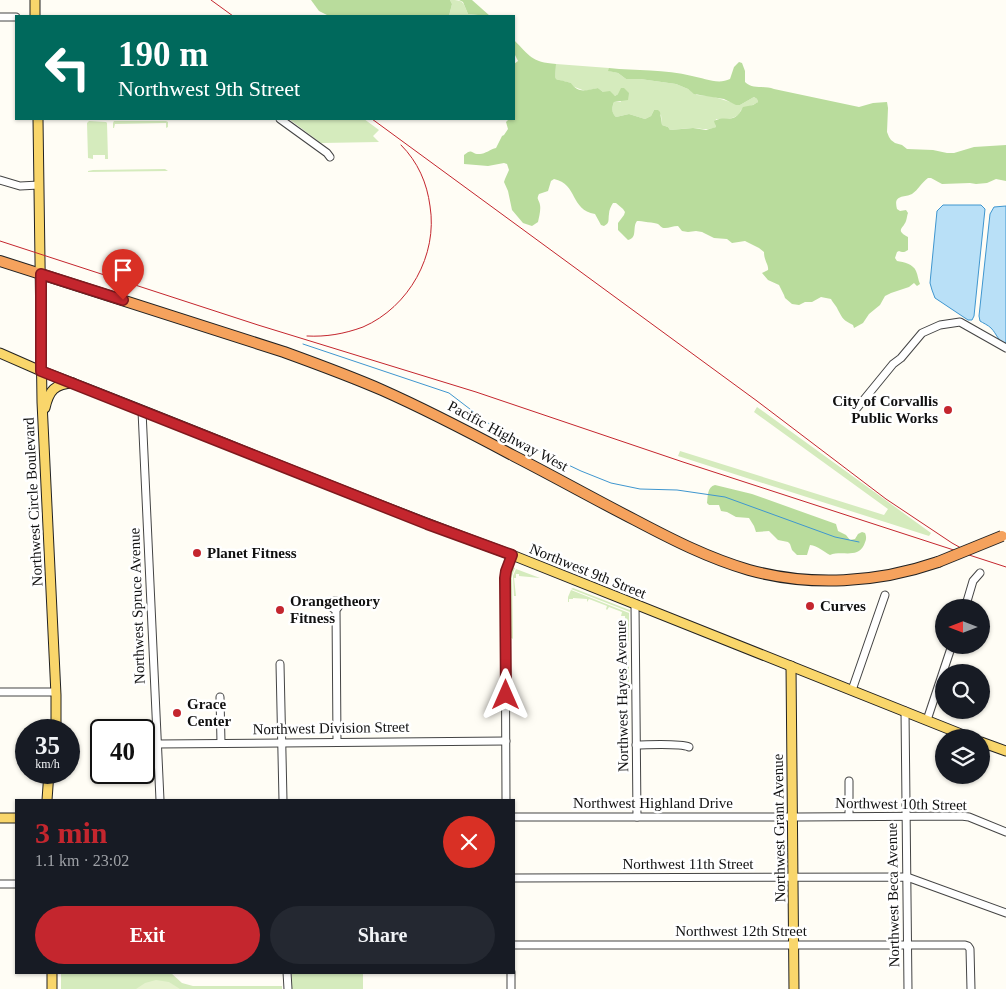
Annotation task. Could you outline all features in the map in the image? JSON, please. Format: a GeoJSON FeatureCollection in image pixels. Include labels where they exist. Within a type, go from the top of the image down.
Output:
{"type":"FeatureCollection","features":[{"type":"Feature","properties":{"kind":"highway","name":"Pacific Highway West"},"geometry":{"type":"LineString","coordinates":[[0,261],[284,352],[382,390],[450,422],[666,536],[709,556],[756,571],[782,577],[841,581],[891,576],[919,569],[1005,534]]}},
{"type":"Feature","properties":{"kind":"main road"},"geometry":{"type":"LineString","coordinates":[[35,0],[35,15]]}},
{"type":"Feature","properties":{"kind":"main road","name":"Northwest Circle Boulevard"},"geometry":{"type":"LineString","coordinates":[[38,120],[41,371],[56,719]]}},
{"type":"Feature","properties":{"kind":"main road","name":"Northwest 9th Street"},"geometry":{"type":"LineString","coordinates":[[0,353],[427,524],[512,555],[949,729]]}},
{"type":"Feature","properties":{"kind":"main road"},"geometry":{"type":"LineString","coordinates":[[43,423],[46,401],[53,389],[73,383]]}},
{"type":"Feature","properties":{"kind":"main road","name":"Northwest Grant Avenue"},"geometry":{"type":"LineString","coordinates":[[791,666],[794,989]]}},
{"type":"Feature","properties":{"kind":"main road"},"geometry":{"type":"LineString","coordinates":[[990,746],[1006,752]]}},
{"type":"Feature","properties":{"kind":"main road"},"geometry":{"type":"LineString","coordinates":[[47,799],[48,784]]}},
{"type":"Feature","properties":{"kind":"main road"},"geometry":{"type":"LineString","coordinates":[[0,818],[15,818]]}},
{"type":"Feature","properties":{"kind":"main road"},"geometry":{"type":"LineString","coordinates":[[52,974],[52,989]]}},
{"type":"Feature","properties":{"kind":"street"},"geometry":{"type":"LineString","coordinates":[[0,18],[15,17]]}},
{"type":"Feature","properties":{"kind":"street"},"geometry":{"type":"LineString","coordinates":[[281,120],[330,157]]}},
{"type":"Feature","properties":{"kind":"street"},"geometry":{"type":"LineString","coordinates":[[0,180],[20,186],[39,185]]}},
{"type":"Feature","properties":{"kind":"street"},"geometry":{"type":"LineString","coordinates":[[857,408],[893,364],[901,358],[922,333],[940,325],[960,322],[1006,348]]}},
{"type":"Feature","properties":{"kind":"street","name":"Northwest Spruce Avenue"},"geometry":{"type":"LineString","coordinates":[[142,411],[160,799]]}},
{"type":"Feature","properties":{"kind":"street"},"geometry":{"type":"LineString","coordinates":[[506,799],[505,578],[512,555]]}},
{"type":"Feature","properties":{"kind":"street"},"geometry":{"type":"LineString","coordinates":[[968,599],[973,580],[980,573]]}},
{"type":"Feature","properties":{"kind":"street"},"geometry":{"type":"LineString","coordinates":[[852,690],[885,595]]}},
{"type":"Feature","properties":{"kind":"street","name":"Northwest Hayes Avenue"},"geometry":{"type":"LineString","coordinates":[[635,604],[637,817]]}},
{"type":"Feature","properties":{"kind":"street"},"geometry":{"type":"LineString","coordinates":[[336,609],[337,742]]}},
{"type":"Feature","properties":{"kind":"street"},"geometry":{"type":"LineString","coordinates":[[927,720],[949,654]]}},
{"type":"Feature","properties":{"kind":"street"},"geometry":{"type":"LineString","coordinates":[[280,664],[283,799]]}},
{"type":"Feature","properties":{"kind":"street"},"geometry":{"type":"LineString","coordinates":[[0,692],[56,692]]}},
{"type":"Feature","properties":{"kind":"street"},"geometry":{"type":"LineString","coordinates":[[220,697],[221,743]]}},
{"type":"Feature","properties":{"kind":"street","name":"Northwest Beca Avenue"},"geometry":{"type":"LineString","coordinates":[[905,711],[908,989]]}},
{"type":"Feature","properties":{"kind":"street","name":"Northwest Division Street"},"geometry":{"type":"LineString","coordinates":[[157,744],[506,740]]}},
{"type":"Feature","properties":{"kind":"street"},"geometry":{"type":"LineString","coordinates":[[636,746],[677,745],[689,747]]}},
{"type":"Feature","properties":{"kind":"street"},"geometry":{"type":"LineString","coordinates":[[849,781],[849,816]]}},
{"type":"Feature","properties":{"kind":"street","name":"Northwest 10th Street"},"geometry":{"type":"LineString","coordinates":[[793,817],[966,816],[1006,832]]}},
{"type":"Feature","properties":{"kind":"street","name":"Northwest Highland Drive"},"geometry":{"type":"LineString","coordinates":[[515,817],[793,817]]}},
{"type":"Feature","properties":{"kind":"street","name":"Northwest 11th Street"},"geometry":{"type":"LineString","coordinates":[[515,878],[907,877],[1006,913]]}},
{"type":"Feature","properties":{"kind":"street"},"geometry":{"type":"LineString","coordinates":[[0,884],[15,884]]}},
{"type":"Feature","properties":{"kind":"street","name":"Northwest 12th Street"},"geometry":{"type":"LineString","coordinates":[[515,946],[968,946],[970,950],[970,989]]}},
{"type":"Feature","properties":{"kind":"street"},"geometry":{"type":"LineString","coordinates":[[287,974],[288,989]]}},
{"type":"Feature","properties":{"kind":"street"},"geometry":{"type":"LineString","coordinates":[[511,974],[511,989]]}},
{"type":"Feature","properties":{"kind":"green space"},"geometry":{"type":"Polygon","coordinates":[[[311,0],[450,0],[452,4],[449,15],[327,15],[319,11],[311,0]]]}},
{"type":"Feature","properties":{"kind":"green space"},"geometry":{"type":"Polygon","coordinates":[[[450,0],[461,1],[468,14],[478,15],[449,15],[452,4],[450,0]]]}},
{"type":"Feature","properties":{"kind":"green space"},"geometry":{"type":"Polygon","coordinates":[[[459,0],[472,0],[489,15],[468,14],[463,2],[459,0]]]}},
{"type":"Feature","properties":{"kind":"green space"},"geometry":{"type":"Polygon","coordinates":[[[515,41],[536,60],[556,64],[556,79],[571,83],[577,89],[598,88],[603,92],[610,91],[615,96],[621,88],[624,88],[629,93],[628,100],[614,102],[612,110],[616,117],[629,114],[645,119],[651,116],[654,110],[658,110],[662,125],[670,130],[693,128],[706,130],[716,127],[714,121],[733,118],[740,113],[743,107],[758,102],[757,99],[754,97],[740,105],[736,105],[724,99],[694,94],[676,84],[626,79],[618,73],[608,71],[609,68],[671,72],[725,81],[730,79],[734,67],[739,62],[742,63],[745,71],[745,82],[751,86],[770,88],[859,107],[887,102],[887,132],[889,137],[895,143],[907,149],[954,153],[974,147],[1006,145],[1006,181],[996,179],[987,183],[942,184],[928,178],[912,194],[900,197],[896,204],[897,209],[900,211],[906,210],[908,213],[901,231],[908,237],[908,250],[897,252],[895,258],[897,261],[911,265],[915,269],[920,284],[917,286],[914,283],[909,287],[885,296],[880,305],[869,314],[863,323],[854,328],[853,325],[842,317],[831,299],[821,297],[812,302],[805,302],[799,305],[792,304],[785,298],[779,285],[768,280],[762,273],[768,270],[764,252],[745,241],[732,243],[727,239],[714,238],[702,232],[682,231],[678,226],[664,228],[658,224],[637,221],[634,235],[628,240],[618,230],[618,223],[625,212],[616,203],[613,203],[610,208],[607,224],[601,225],[595,214],[581,208],[567,186],[554,179],[551,181],[548,191],[538,196],[540,209],[538,222],[532,226],[523,223],[512,210],[504,182],[509,170],[507,164],[488,166],[464,164],[464,155],[471,151],[482,154],[496,148],[508,129],[506,122],[508,120],[515,120],[515,63],[518,61],[515,55],[515,41]]]}},
{"type":"Feature","properties":{"kind":"green space"},"geometry":{"type":"Polygon","coordinates":[[[556,64],[609,68],[609,71],[618,73],[626,79],[676,84],[697,95],[711,96],[740,105],[754,97],[758,102],[741,110],[737,116],[727,119],[716,119],[716,127],[670,130],[662,125],[661,115],[654,110],[651,116],[645,119],[629,114],[616,117],[613,114],[612,108],[614,102],[621,102],[618,94],[615,96],[598,88],[585,91],[572,86],[571,83],[558,80],[556,79],[556,64]]]}},
{"type":"Feature","properties":{"kind":"green space"},"geometry":{"type":"Polygon","coordinates":[[[290,120],[365,120],[379,130],[373,136],[379,142],[321,143],[290,120]]]}},
{"type":"Feature","properties":{"kind":"green space"},"geometry":{"type":"Polygon","coordinates":[[[89,121],[107,123],[108,159],[105,159],[105,155],[93,155],[93,159],[88,158],[87,123],[89,121]]]}},
{"type":"Feature","properties":{"kind":"green space"},"geometry":{"type":"Polygon","coordinates":[[[114,121],[166,121],[168,122],[168,127],[166,128],[166,123],[115,124],[113,128],[114,121]]]}},
{"type":"Feature","properties":{"kind":"green space"},"geometry":{"type":"Polygon","coordinates":[[[165,169],[168,171],[88,172],[93,170],[165,169]]]}},
{"type":"Feature","properties":{"kind":"green space"},"geometry":{"type":"Polygon","coordinates":[[[757,407],[931,533],[929,536],[678,456],[680,451],[884,515],[888,509],[754,412],[757,407]]]}},
{"type":"Feature","properties":{"kind":"green space"},"geometry":{"type":"Polygon","coordinates":[[[715,485],[752,494],[836,524],[838,531],[846,535],[850,540],[855,539],[862,532],[865,533],[865,543],[861,549],[853,553],[830,555],[810,545],[807,555],[797,555],[788,542],[778,540],[769,531],[756,532],[749,518],[736,517],[721,511],[719,505],[709,505],[707,503],[708,492],[715,485]]]}},
{"type":"Feature","properties":{"kind":"green space"},"geometry":{"type":"Polygon","coordinates":[[[512,567],[515,568],[512,576],[513,639],[510,637],[510,576],[512,567]]]}},
{"type":"Feature","properties":{"kind":"green space"},"geometry":{"type":"Polygon","coordinates":[[[516,569],[540,578],[516,574],[516,578],[514,578],[516,596],[514,596],[513,576],[516,569]]]}},
{"type":"Feature","properties":{"kind":"green space"},"geometry":{"type":"Polygon","coordinates":[[[573,588],[630,610],[630,612],[571,589],[573,588]]]}},
{"type":"Feature","properties":{"kind":"green space"},"geometry":{"type":"Polygon","coordinates":[[[571,590],[629,613],[629,641],[622,641],[625,639],[625,616],[621,616],[622,612],[609,607],[607,610],[607,606],[589,599],[587,602],[587,599],[573,598],[569,599],[568,602],[571,590]]]}},
{"type":"Feature","properties":{"kind":"green space"},"geometry":{"type":"Polygon","coordinates":[[[627,654],[629,654],[629,697],[616,699],[626,696],[627,654]]]}},
{"type":"Feature","properties":{"kind":"green space"},"geometry":{"type":"Polygon","coordinates":[[[61,974],[172,974],[182,983],[193,986],[282,986],[282,989],[61,989],[61,974]]]}},
{"type":"Feature","properties":{"kind":"green space"},"geometry":{"type":"Polygon","coordinates":[[[292,974],[363,974],[363,989],[292,989],[292,974]]]}},
{"type":"Feature","properties":{"kind":"green space"},"geometry":{"type":"Polygon","coordinates":[[[156,980],[169,982],[180,989],[136,989],[145,983],[156,980]]]}},
{"type":"Feature","properties":{"kind":"water"},"geometry":{"type":"Polygon","coordinates":[[[943,205],[981,205],[985,209],[974,316],[972,320],[968,320],[935,298],[930,283],[937,211],[943,205]]]}},
{"type":"Feature","properties":{"kind":"water"},"geometry":{"type":"Polygon","coordinates":[[[1006,206],[1006,343],[999,339],[990,327],[980,321],[979,316],[990,214],[994,207],[1006,206]]]}},
{"type":"Feature","properties":{"kind":"waterway"},"geometry":{"type":"LineString","coordinates":[[303,344],[449,393],[496,429],[581,471],[611,483],[640,489],[677,490],[725,497],[835,537],[859,542]]}},
{"type":"Feature","properties":{"kind":"railway"},"geometry":{"type":"LineString","coordinates":[[211,0],[232,15]]}},
{"type":"Feature","properties":{"kind":"railway"},"geometry":{"type":"LineString","coordinates":[[373,120],[757,401],[886,499],[961,548]]}},
{"type":"Feature","properties":{"kind":"railway"},"geometry":{"type":"LineString","coordinates":[[307,336],[349,332],[363,327],[394,307],[407,293],[417,277],[429,243],[430,206],[427,189],[421,173],[401,145]]}},
{"type":"Feature","properties":{"kind":"railway"},"geometry":{"type":"LineString","coordinates":[[0,241],[258,325],[476,392],[683,462],[1006,567]]}},
{"type":"Feature","properties":{"kind":"place","name":"City of Corvallis Public Works"},"geometry":{"type":"Point","coordinates":[948,410]}},
{"type":"Feature","properties":{"kind":"place","name":"Planet Fitness"},"geometry":{"type":"Point","coordinates":[197,553]}},
{"type":"Feature","properties":{"kind":"place","name":"Curves"},"geometry":{"type":"Point","coordinates":[810,606]}},
{"type":"Feature","properties":{"kind":"place","name":"Orangetheory Fitness"},"geometry":{"type":"Point","coordinates":[280,610]}},
{"type":"Feature","properties":{"kind":"place","name":"Grace Center"},"geometry":{"type":"Point","coordinates":[177,713]}},
{"type":"Feature","properties":{"kind":"route"},"geometry":{"type":"LineString","coordinates":[[123,300],[41,274],[41,371],[427,524],[512,555],[505,578],[506,695]]}}]}
